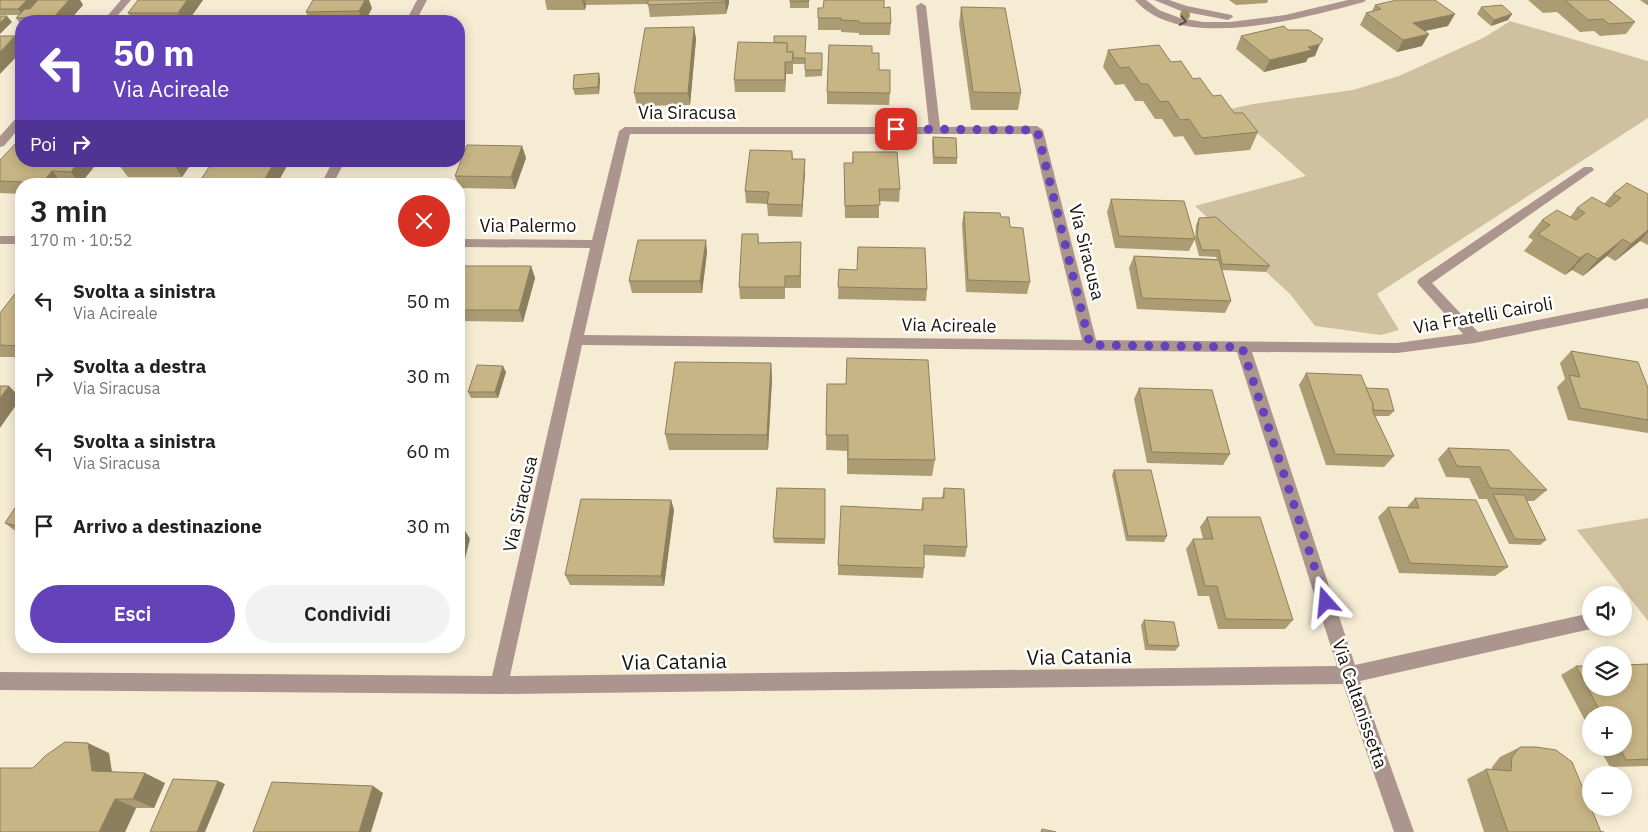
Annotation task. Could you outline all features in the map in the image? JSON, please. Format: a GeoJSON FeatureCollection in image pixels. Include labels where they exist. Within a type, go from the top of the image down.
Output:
{"type":"FeatureCollection","features":[{"type":"Feature","properties":{"kind":"street"},"geometry":{"type":"LineString","coordinates":[[113,15],[126,0]]}},
{"type":"Feature","properties":{"kind":"street"},"geometry":{"type":"LineString","coordinates":[[414,15],[422,0]]}},
{"type":"Feature","properties":{"kind":"street"},"geometry":{"type":"LineString","coordinates":[[1140,0],[1155,12],[1180,21],[1229,26],[1264,22],[1361,0]]}},
{"type":"Feature","properties":{"kind":"street"},"geometry":{"type":"LineString","coordinates":[[1159,0],[1210,15],[1264,22]]}},
{"type":"Feature","properties":{"kind":"street"},"geometry":{"type":"LineString","coordinates":[[921,6],[935,129]]}},
{"type":"Feature","properties":{"kind":"street"},"geometry":{"type":"LineString","coordinates":[[0,143],[15,126]]}},
{"type":"Feature","properties":{"kind":"street","name":"Via Siracusa"},"geometry":{"type":"LineString","coordinates":[[499,685],[597,244],[625,131],[1037,130],[1090,345]]}},
{"type":"Feature","properties":{"kind":"street"},"geometry":{"type":"LineString","coordinates":[[1475,338],[1424,282],[1588,170]]}},
{"type":"Feature","properties":{"kind":"street"},"geometry":{"type":"LineString","coordinates":[[0,240],[15,240]]}},
{"type":"Feature","properties":{"kind":"street","name":"Via Palermo"},"geometry":{"type":"LineString","coordinates":[[465,243],[597,244]]}},
{"type":"Feature","properties":{"kind":"street","name":"Via Fratelli Cairoli"},"geometry":{"type":"LineString","coordinates":[[1322,347],[1397,348],[1475,338],[1648,303]]}},
{"type":"Feature","properties":{"kind":"street","name":"Via Acireale"},"geometry":{"type":"LineString","coordinates":[[576,340],[1322,347]]}},
{"type":"Feature","properties":{"kind":"street","name":"Via Caltanissetta"},"geometry":{"type":"LineString","coordinates":[[1242,347],[1349,675],[1404,832]]}},
{"type":"Feature","properties":{"kind":"street","name":"Via Catania"},"geometry":{"type":"LineString","coordinates":[[0,681],[499,685],[1349,675],[1582,623]]}},
{"type":"Feature","properties":{"kind":"shaded area"},"geometry":{"type":"Polygon","coordinates":[[[1510,21],[1648,61],[1648,118],[1377,294],[1399,330],[1381,335],[1315,326],[1290,294],[1195,206],[1306,176],[1230,109],[1353,90],[1399,76],[1485,37],[1510,21]]]}},
{"type":"Feature","properties":{"kind":"shaded area"},"geometry":{"type":"Polygon","coordinates":[[[1648,518],[1648,621],[1632,600],[1632,586],[1621,586],[1577,530],[1648,518]]]}},
{"type":"Feature","properties":{"kind":"building"},"geometry":{"type":"Polygon","coordinates":[[[0,0],[27,0],[18,9],[0,9],[0,0]]]}},
{"type":"Feature","properties":{"kind":"building"},"geometry":{"type":"Polygon","coordinates":[[[38,0],[69,0],[56,15],[19,15],[25,9],[30,9],[38,0]]]}},
{"type":"Feature","properties":{"kind":"building"},"geometry":{"type":"Polygon","coordinates":[[[138,0],[187,0],[178,13],[128,13],[138,0]]]}},
{"type":"Feature","properties":{"kind":"building"},"geometry":{"type":"Polygon","coordinates":[[[313,0],[365,0],[359,11],[306,12],[313,0]]]}},
{"type":"Feature","properties":{"kind":"building"},"geometry":{"type":"Polygon","coordinates":[[[648,0],[725,0],[725,2],[648,5],[648,0]]]}},
{"type":"Feature","properties":{"kind":"building"},"geometry":{"type":"Polygon","coordinates":[[[790,0],[809,0],[809,1],[790,2],[790,0]]]}},
{"type":"Feature","properties":{"kind":"building"},"geometry":{"type":"Polygon","coordinates":[[[824,0],[884,0],[884,8],[890,7],[891,23],[860,23],[859,21],[841,20],[841,18],[818,18],[818,8],[823,8],[824,0]]]}},
{"type":"Feature","properties":{"kind":"building"},"geometry":{"type":"Polygon","coordinates":[[[1397,0],[1435,0],[1455,14],[1413,23],[1429,34],[1403,40],[1366,13],[1381,9],[1375,5],[1397,0]]]}},
{"type":"Feature","properties":{"kind":"building"},"geometry":{"type":"Polygon","coordinates":[[[1565,0],[1608,0],[1635,22],[1609,24],[1603,19],[1588,20],[1565,0]]]}},
{"type":"Feature","properties":{"kind":"building"},"geometry":{"type":"Polygon","coordinates":[[[1502,5],[1512,14],[1494,20],[1481,7],[1502,5]]]}},
{"type":"Feature","properties":{"kind":"building"},"geometry":{"type":"Polygon","coordinates":[[[961,7],[1005,8],[1021,93],[973,92],[961,7]]]}},
{"type":"Feature","properties":{"kind":"building"},"geometry":{"type":"Polygon","coordinates":[[[0,16],[7,16],[0,23],[0,16]]]}},
{"type":"Feature","properties":{"kind":"building"},"geometry":{"type":"Polygon","coordinates":[[[1284,26],[1288,30],[1309,30],[1323,39],[1320,44],[1308,47],[1312,50],[1270,60],[1241,36],[1284,26]]]}},
{"type":"Feature","properties":{"kind":"building"},"geometry":{"type":"Polygon","coordinates":[[[694,27],[688,93],[634,93],[645,28],[694,27]]]}},
{"type":"Feature","properties":{"kind":"building"},"geometry":{"type":"Polygon","coordinates":[[[0,36],[15,36],[0,52],[0,36]]]}},
{"type":"Feature","properties":{"kind":"building"},"geometry":{"type":"Polygon","coordinates":[[[774,36],[806,36],[805,53],[822,53],[822,70],[805,70],[805,58],[793,58],[793,52],[787,52],[787,43],[774,42],[774,36]]]}},
{"type":"Feature","properties":{"kind":"building"},"geometry":{"type":"Polygon","coordinates":[[[738,42],[787,43],[787,52],[793,52],[792,62],[785,62],[785,80],[734,80],[738,42]]]}},
{"type":"Feature","properties":{"kind":"building"},"geometry":{"type":"Polygon","coordinates":[[[829,45],[872,46],[872,53],[879,53],[879,70],[890,70],[890,93],[827,92],[829,45]]]}},
{"type":"Feature","properties":{"kind":"building"},"geometry":{"type":"Polygon","coordinates":[[[1159,45],[1171,62],[1181,61],[1193,79],[1200,78],[1213,96],[1221,95],[1234,113],[1243,113],[1258,132],[1202,138],[1189,119],[1180,120],[1168,101],[1160,102],[1148,84],[1141,84],[1129,67],[1120,68],[1108,50],[1159,45]]]}},
{"type":"Feature","properties":{"kind":"building"},"geometry":{"type":"Polygon","coordinates":[[[599,73],[598,87],[573,89],[574,75],[599,73]]]}},
{"type":"Feature","properties":{"kind":"building"},"geometry":{"type":"Polygon","coordinates":[[[933,137],[956,138],[957,158],[934,157],[933,137]]]}},
{"type":"Feature","properties":{"kind":"building"},"geometry":{"type":"Polygon","coordinates":[[[15,144],[15,167],[75,167],[71,172],[52,171],[46,178],[15,178],[15,182],[0,181],[0,160],[15,144]]]}},
{"type":"Feature","properties":{"kind":"building"},"geometry":{"type":"Polygon","coordinates":[[[467,145],[522,146],[511,177],[455,176],[458,167],[465,167],[465,150],[467,145]]]}},
{"type":"Feature","properties":{"kind":"building"},"geometry":{"type":"Polygon","coordinates":[[[750,150],[792,151],[792,159],[805,159],[802,205],[767,204],[769,192],[745,191],[750,150]]]}},
{"type":"Feature","properties":{"kind":"building"},"geometry":{"type":"Polygon","coordinates":[[[853,152],[897,152],[900,189],[879,189],[880,205],[845,206],[844,163],[853,163],[853,152]]]}},
{"type":"Feature","properties":{"kind":"building"},"geometry":{"type":"Polygon","coordinates":[[[209,167],[272,167],[265,178],[202,178],[209,167]]]}},
{"type":"Feature","properties":{"kind":"building"},"geometry":{"type":"Polygon","coordinates":[[[1627,183],[1648,194],[1648,230],[1631,244],[1623,239],[1598,259],[1587,253],[1580,258],[1538,234],[1550,225],[1542,220],[1557,210],[1576,220],[1585,213],[1577,208],[1592,197],[1610,207],[1621,198],[1613,194],[1627,183]]]}},
{"type":"Feature","properties":{"kind":"building"},"geometry":{"type":"Polygon","coordinates":[[[1111,199],[1184,201],[1195,239],[1119,236],[1111,199]]]}},
{"type":"Feature","properties":{"kind":"building"},"geometry":{"type":"Polygon","coordinates":[[[964,212],[1000,213],[1001,217],[1009,217],[1010,227],[1023,228],[1030,282],[968,280],[964,212]]]}},
{"type":"Feature","properties":{"kind":"building"},"geometry":{"type":"Polygon","coordinates":[[[1216,217],[1270,266],[1222,264],[1219,250],[1202,250],[1197,235],[1199,218],[1216,217]]]}},
{"type":"Feature","properties":{"kind":"building"},"geometry":{"type":"Polygon","coordinates":[[[742,234],[758,234],[758,243],[801,242],[800,276],[785,276],[785,287],[739,287],[742,234]]]}},
{"type":"Feature","properties":{"kind":"building"},"geometry":{"type":"Polygon","coordinates":[[[638,240],[706,240],[700,281],[629,281],[638,240]]]}},
{"type":"Feature","properties":{"kind":"building"},"geometry":{"type":"Polygon","coordinates":[[[858,247],[925,248],[927,289],[838,287],[839,269],[857,270],[858,247]]]}},
{"type":"Feature","properties":{"kind":"building"},"geometry":{"type":"Polygon","coordinates":[[[1134,256],[1219,260],[1231,301],[1142,298],[1134,256]]]}},
{"type":"Feature","properties":{"kind":"building"},"geometry":{"type":"Polygon","coordinates":[[[465,266],[531,266],[519,310],[465,310],[465,266]]]}},
{"type":"Feature","properties":{"kind":"building"},"geometry":{"type":"Polygon","coordinates":[[[15,294],[15,346],[0,345],[0,313],[15,294]]]}},
{"type":"Feature","properties":{"kind":"building"},"geometry":{"type":"Polygon","coordinates":[[[1571,351],[1638,362],[1648,388],[1648,420],[1580,408],[1569,375],[1580,377],[1571,351]]]}},
{"type":"Feature","properties":{"kind":"building"},"geometry":{"type":"Polygon","coordinates":[[[847,358],[928,360],[935,460],[848,459],[848,435],[826,435],[827,384],[846,384],[847,358]]]}},
{"type":"Feature","properties":{"kind":"building"},"geometry":{"type":"Polygon","coordinates":[[[675,362],[771,363],[767,435],[665,434],[675,362]]]}},
{"type":"Feature","properties":{"kind":"building"},"geometry":{"type":"Polygon","coordinates":[[[477,365],[503,366],[495,392],[468,392],[477,365]]]}},
{"type":"Feature","properties":{"kind":"building"},"geometry":{"type":"Polygon","coordinates":[[[1306,373],[1361,375],[1373,404],[1373,412],[1394,456],[1335,454],[1306,373]]]}},
{"type":"Feature","properties":{"kind":"building"},"geometry":{"type":"Polygon","coordinates":[[[0,386],[9,386],[0,398],[0,386]]]}},
{"type":"Feature","properties":{"kind":"building"},"geometry":{"type":"Polygon","coordinates":[[[1139,388],[1212,390],[1230,454],[1152,452],[1139,388]]]}},
{"type":"Feature","properties":{"kind":"building"},"geometry":{"type":"Polygon","coordinates":[[[1366,388],[1388,389],[1394,411],[1373,410],[1373,404],[1366,388]]]}},
{"type":"Feature","properties":{"kind":"building"},"geometry":{"type":"Polygon","coordinates":[[[1448,448],[1509,450],[1547,490],[1490,488],[1480,467],[1457,466],[1448,448]]]}},
{"type":"Feature","properties":{"kind":"building"},"geometry":{"type":"Polygon","coordinates":[[[1114,470],[1151,470],[1167,536],[1128,536],[1114,470]]]}},
{"type":"Feature","properties":{"kind":"building"},"geometry":{"type":"Polygon","coordinates":[[[777,488],[825,489],[825,539],[773,538],[777,488]]]}},
{"type":"Feature","properties":{"kind":"building"},"geometry":{"type":"Polygon","coordinates":[[[944,488],[964,489],[967,547],[924,545],[924,568],[838,565],[841,506],[923,510],[923,498],[944,498],[944,488]]]}},
{"type":"Feature","properties":{"kind":"building"},"geometry":{"type":"Polygon","coordinates":[[[1493,494],[1524,495],[1546,540],[1515,539],[1493,494]]]}},
{"type":"Feature","properties":{"kind":"building"},"geometry":{"type":"Polygon","coordinates":[[[1415,498],[1476,500],[1508,567],[1410,563],[1388,507],[1419,508],[1415,498]]]}},
{"type":"Feature","properties":{"kind":"building"},"geometry":{"type":"Polygon","coordinates":[[[581,499],[671,500],[661,576],[565,575],[581,499]]]}},
{"type":"Feature","properties":{"kind":"building"},"geometry":{"type":"Polygon","coordinates":[[[15,508],[15,526],[5,523],[15,508]]]}},
{"type":"Feature","properties":{"kind":"building"},"geometry":{"type":"Polygon","coordinates":[[[1207,517],[1260,517],[1293,620],[1226,619],[1217,586],[1205,586],[1193,539],[1213,539],[1207,517]]]}},
{"type":"Feature","properties":{"kind":"building"},"geometry":{"type":"Polygon","coordinates":[[[1144,620],[1174,622],[1179,646],[1148,645],[1144,620]]]}},
{"type":"Feature","properties":{"kind":"building"},"geometry":{"type":"Polygon","coordinates":[[[1648,664],[1648,759],[1626,760],[1624,756],[1632,756],[1632,706],[1597,706],[1592,696],[1632,696],[1632,665],[1648,664]]]}},
{"type":"Feature","properties":{"kind":"building"},"geometry":{"type":"Polygon","coordinates":[[[1576,666],[1582,666],[1582,677],[1576,666]]]}},
{"type":"Feature","properties":{"kind":"building"},"geometry":{"type":"Polygon","coordinates":[[[65,742],[88,743],[92,771],[145,773],[133,799],[115,799],[99,832],[0,832],[0,768],[33,768],[45,756],[65,742]]]}},
{"type":"Feature","properties":{"kind":"building"},"geometry":{"type":"Polygon","coordinates":[[[1520,747],[1536,747],[1556,750],[1572,762],[1582,786],[1582,816],[1594,816],[1601,832],[1508,832],[1486,769],[1511,771],[1512,757],[1520,747]]]}},
{"type":"Feature","properties":{"kind":"building"},"geometry":{"type":"Polygon","coordinates":[[[173,779],[218,781],[197,832],[150,832],[173,779]]]}},
{"type":"Feature","properties":{"kind":"building"},"geometry":{"type":"Polygon","coordinates":[[[272,782],[373,786],[359,832],[253,832],[272,782]]]}},
{"type":"Feature","properties":{"kind":"building"},"geometry":{"type":"Polygon","coordinates":[[[1042,829],[1056,832],[1041,832],[1042,829]]]}},
{"type":"Feature","properties":{"kind":"route"},"geometry":{"type":"LineString","coordinates":[[896,129],[1037,130],[1090,345],[1242,347],[1326,602]]}}]}
